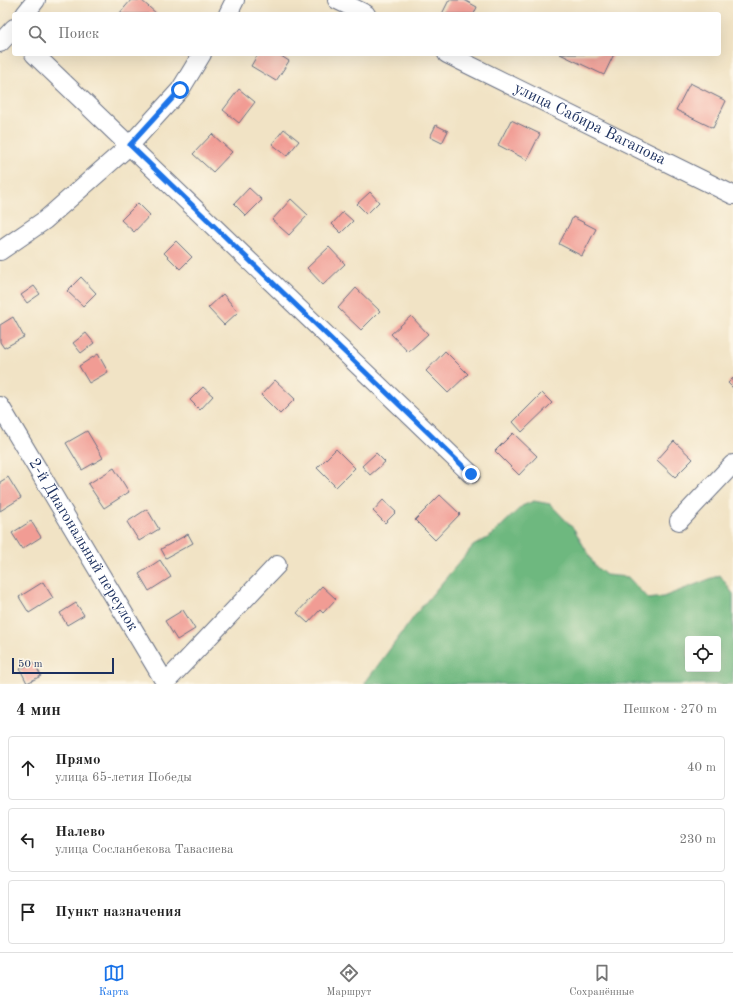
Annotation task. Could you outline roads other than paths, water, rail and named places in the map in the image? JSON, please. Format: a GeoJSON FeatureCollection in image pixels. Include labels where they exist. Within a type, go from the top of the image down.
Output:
{"type":"FeatureCollection","features":[{"type":"Feature","properties":{"kind":"street"},"geometry":{"type":"LineString","coordinates":[[27,12],[36,0]]}},
{"type":"Feature","properties":{"kind":"street"},"geometry":{"type":"LineString","coordinates":[[229,12],[236,0]]}},
{"type":"Feature","properties":{"kind":"street"},"geometry":{"type":"LineString","coordinates":[[338,0],[362,12]]}},
{"type":"Feature","properties":{"kind":"street"},"geometry":{"type":"LineString","coordinates":[[36,56],[471,474]]}},
{"type":"Feature","properties":{"kind":"street"},"geometry":{"type":"LineString","coordinates":[[0,251],[45,220],[130,145],[180,90],[201,56]]}},
{"type":"Feature","properties":{"kind":"street","name":"улица Сабира Вагапова"},"geometry":{"type":"LineString","coordinates":[[451,56],[733,195]]}},
{"type":"Feature","properties":{"kind":"street","name":"2-й Диагональный переулок"},"geometry":{"type":"LineString","coordinates":[[0,406],[166,683]]}},
{"type":"Feature","properties":{"kind":"street"},"geometry":{"type":"LineString","coordinates":[[680,521],[733,464]]}},
{"type":"Feature","properties":{"kind":"street"},"geometry":{"type":"LineString","coordinates":[[166,683],[277,564]]}}]}
